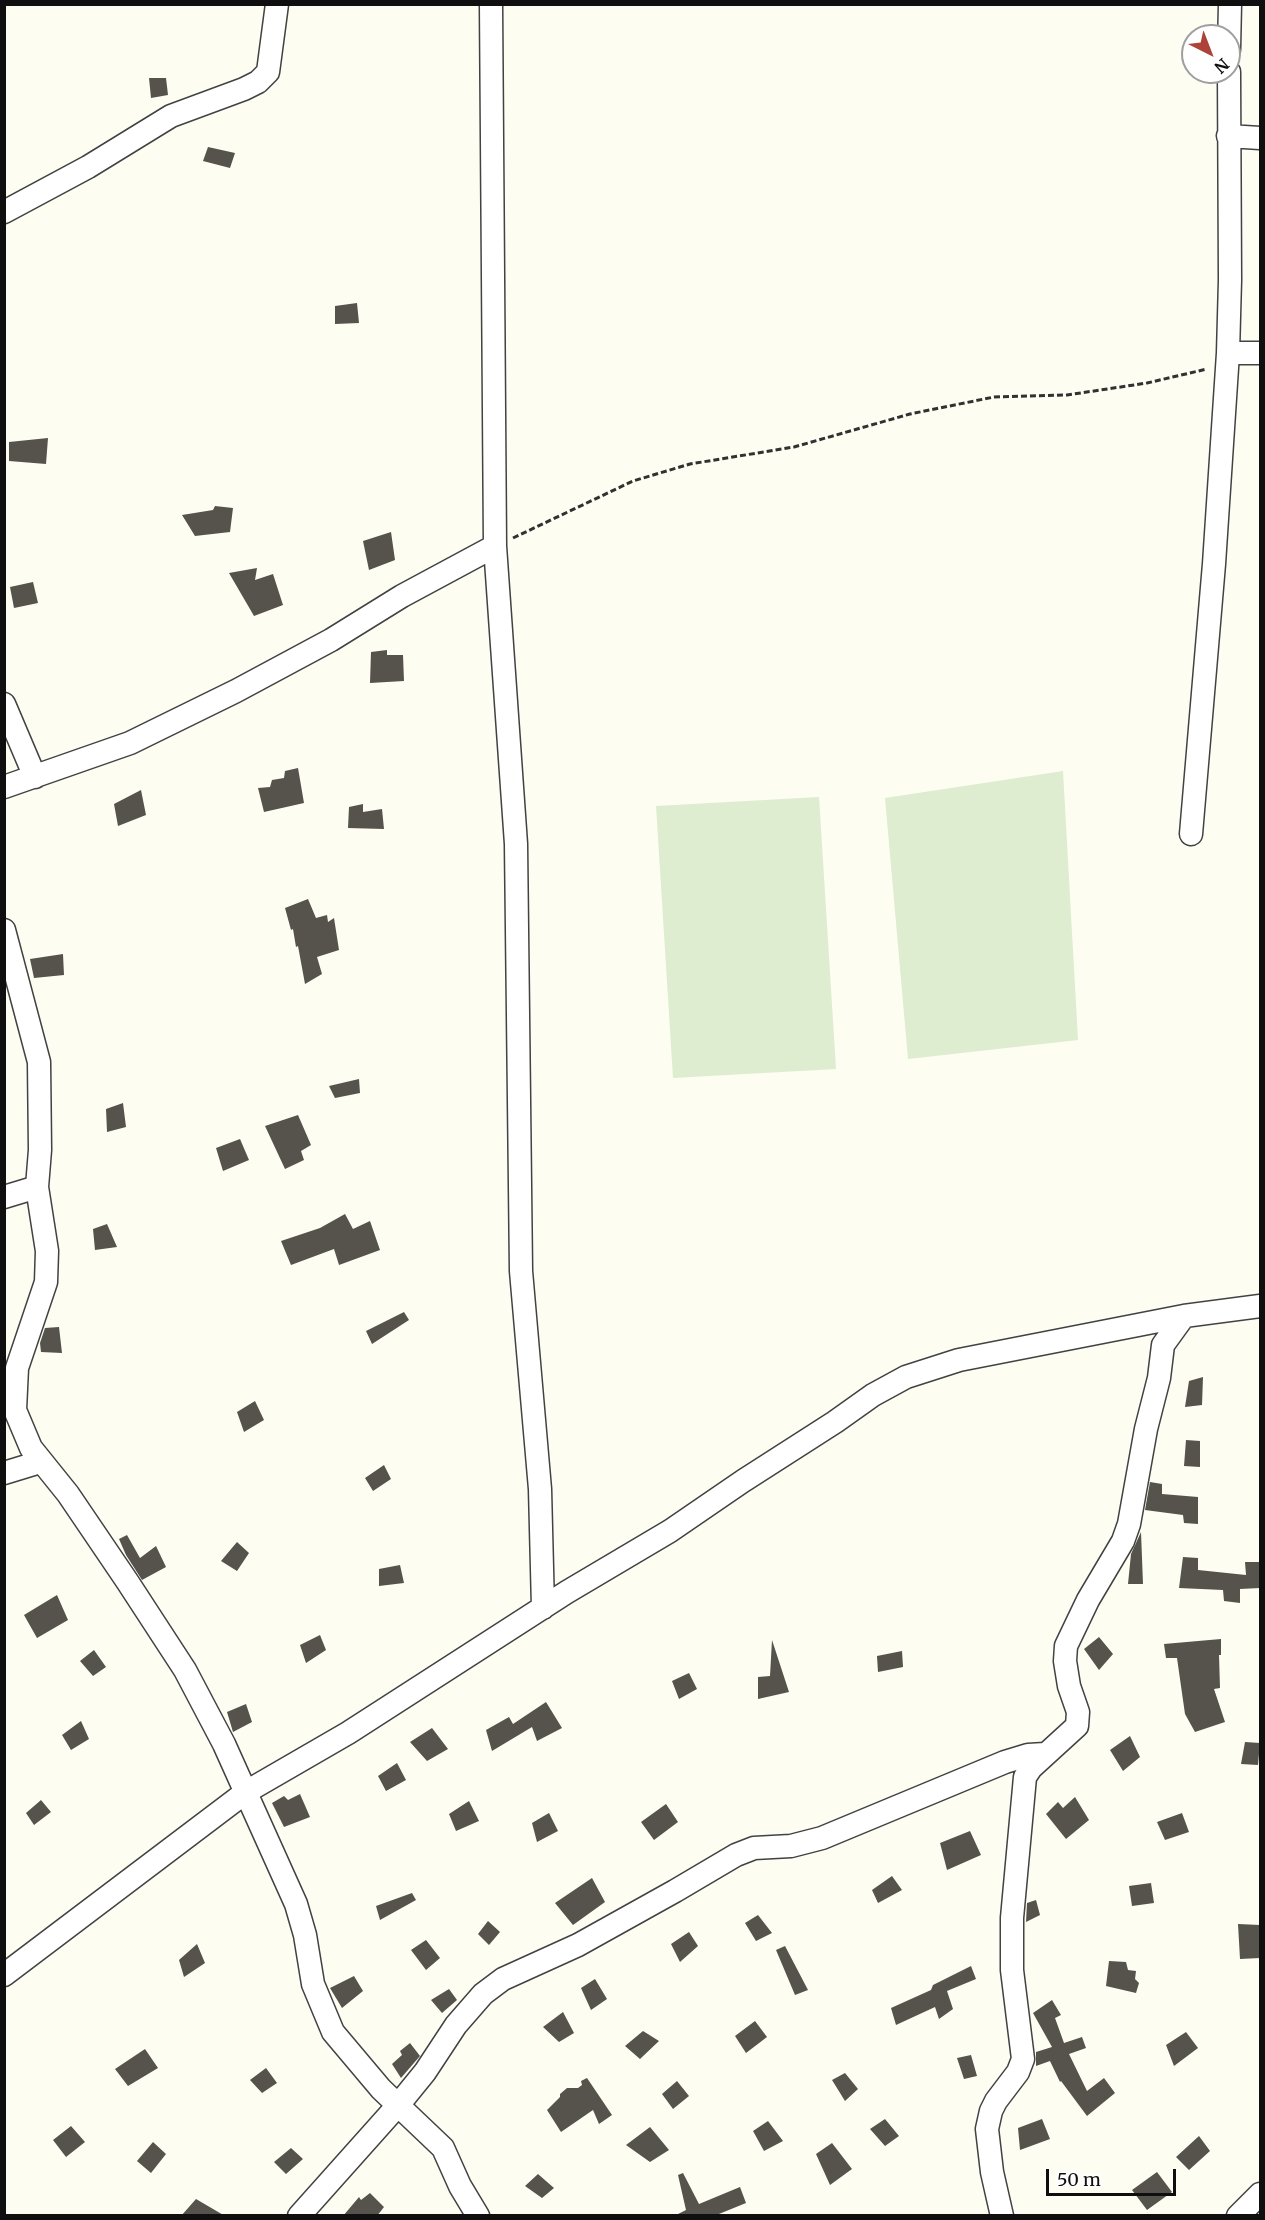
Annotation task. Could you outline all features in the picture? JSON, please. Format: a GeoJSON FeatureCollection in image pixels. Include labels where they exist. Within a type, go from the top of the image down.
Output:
{"type":"FeatureCollection","features":[{"type":"Feature","properties":{"kind":"street"},"geometry":{"type":"LineString","coordinates":[[4,212],[88,167],[171,116],[243,90],[258,82],[268,72],[277,4]]}},
{"type":"Feature","properties":{"kind":"street"},"geometry":{"type":"LineString","coordinates":[[491,4],[495,546],[516,844],[521,1271],[540,1489],[543,1608]]}},
{"type":"Feature","properties":{"kind":"street"},"geometry":{"type":"LineString","coordinates":[[1230,4],[1230,24]]}},
{"type":"Feature","properties":{"kind":"street"},"geometry":{"type":"LineString","coordinates":[[1191,834],[1214,564],[1227,360],[1230,280],[1229,84]]}},
{"type":"Feature","properties":{"kind":"street"},"geometry":{"type":"LineString","coordinates":[[1228,136],[1260,138]]}},
{"type":"Feature","properties":{"kind":"street"},"geometry":{"type":"LineString","coordinates":[[1227,360],[1260,353]]}},
{"type":"Feature","properties":{"kind":"street"},"geometry":{"type":"LineString","coordinates":[[4,787],[130,743],[236,691],[331,640],[402,596],[495,546]]}},
{"type":"Feature","properties":{"kind":"street"},"geometry":{"type":"LineString","coordinates":[[4,704],[35,777]]}},
{"type":"Feature","properties":{"kind":"street"},"geometry":{"type":"LineString","coordinates":[[4,930],[39,1062],[41,1130],[38,1187],[47,1251],[46,1282],[17,1368],[15,1410],[31,1448],[68,1494],[185,1670],[224,1744],[296,1904],[305,1935],[313,1984],[333,2032],[381,2088],[443,2148],[460,2186],[478,2216]]}},
{"type":"Feature","properties":{"kind":"street"},"geometry":{"type":"LineString","coordinates":[[4,1197],[38,1187]]}},
{"type":"Feature","properties":{"kind":"street"},"geometry":{"type":"LineString","coordinates":[[4,1975],[246,1792],[348,1734],[543,1608],[670,1531],[873,1395],[906,1377],[959,1360],[1184,1316],[1260,1306]]}},
{"type":"Feature","properties":{"kind":"street"},"geometry":{"type":"LineString","coordinates":[[1002,2216],[992,2172],[987,2129],[996,2101],[1018,2072],[1023,2059],[1012,1970],[1012,1918],[1025,1778],[1045,1754],[1077,1726],[1078,1712],[1069,1686],[1065,1662],[1066,1646],[1088,1600],[1126,1533],[1146,1429],[1159,1378],[1163,1345],[1184,1316]]}},
{"type":"Feature","properties":{"kind":"street"},"geometry":{"type":"LineString","coordinates":[[4,1473],[40,1462]]}},
{"type":"Feature","properties":{"kind":"street"},"geometry":{"type":"LineString","coordinates":[[299,2216],[399,2104],[425,2072],[456,2025],[483,1994],[503,1979],[578,1945],[745,1851],[754,1848],[791,1846],[822,1838],[1005,1762],[1028,1755],[1045,1754]]}},
{"type":"Feature","properties":{"kind":"street"},"geometry":{"type":"LineString","coordinates":[[1238,2216],[1260,2194]]}},
{"type":"Feature","properties":{"kind":"path"},"geometry":{"type":"LineString","coordinates":[[495,546],[633,481],[690,464],[794,447],[910,414],[994,397],[1067,394],[1147,383],[1205,369],[1227,360]]}},
{"type":"Feature","properties":{"kind":"green space"},"geometry":{"type":"Polygon","coordinates":[[[1063,771],[1078,1040],[908,1059],[885,798],[1063,771]]]}},
{"type":"Feature","properties":{"kind":"green space"},"geometry":{"type":"Polygon","coordinates":[[[819,797],[836,1069],[673,1078],[656,806],[819,797]]]}},
{"type":"Feature","properties":{"kind":"building"},"geometry":{"type":"Polygon","coordinates":[[[149,78],[166,78],[168,95],[151,98],[149,78]]]}},
{"type":"Feature","properties":{"kind":"building"},"geometry":{"type":"Polygon","coordinates":[[[208,147],[235,153],[230,168],[203,161],[208,147]]]}},
{"type":"Feature","properties":{"kind":"building"},"geometry":{"type":"Polygon","coordinates":[[[357,303],[359,323],[335,324],[335,306],[357,303]]]}},
{"type":"Feature","properties":{"kind":"building"},"geometry":{"type":"Polygon","coordinates":[[[48,438],[46,464],[9,461],[9,442],[48,438]]]}},
{"type":"Feature","properties":{"kind":"building"},"geometry":{"type":"Polygon","coordinates":[[[215,506],[233,508],[230,532],[195,536],[182,515],[213,510],[215,506]]]}},
{"type":"Feature","properties":{"kind":"building"},"geometry":{"type":"Polygon","coordinates":[[[391,532],[395,560],[369,570],[363,541],[391,532]]]}},
{"type":"Feature","properties":{"kind":"building"},"geometry":{"type":"Polygon","coordinates":[[[257,568],[255,580],[273,574],[283,605],[254,616],[229,573],[257,568]]]}},
{"type":"Feature","properties":{"kind":"building"},"geometry":{"type":"Polygon","coordinates":[[[33,582],[38,603],[14,608],[10,587],[33,582]]]}},
{"type":"Feature","properties":{"kind":"building"},"geometry":{"type":"Polygon","coordinates":[[[387,650],[387,655],[403,655],[404,681],[370,683],[371,652],[387,650]]]}},
{"type":"Feature","properties":{"kind":"building"},"geometry":{"type":"Polygon","coordinates":[[[298,768],[304,803],[264,812],[258,788],[270,787],[272,780],[284,778],[285,771],[298,768]]]}},
{"type":"Feature","properties":{"kind":"building"},"geometry":{"type":"Polygon","coordinates":[[[141,790],[146,815],[118,826],[114,804],[141,790]]]}},
{"type":"Feature","properties":{"kind":"building"},"geometry":{"type":"Polygon","coordinates":[[[363,804],[363,812],[382,809],[384,829],[348,828],[349,807],[363,804]]]}},
{"type":"Feature","properties":{"kind":"building"},"geometry":{"type":"Polygon","coordinates":[[[308,899],[316,918],[327,915],[328,922],[334,918],[339,950],[317,957],[322,974],[305,984],[298,946],[296,947],[293,929],[291,930],[285,908],[308,899]]]}},
{"type":"Feature","properties":{"kind":"building"},"geometry":{"type":"Polygon","coordinates":[[[63,954],[64,975],[34,978],[30,959],[63,954]]]}},
{"type":"Feature","properties":{"kind":"building"},"geometry":{"type":"Polygon","coordinates":[[[359,1079],[360,1093],[335,1098],[329,1086],[359,1079]]]}},
{"type":"Feature","properties":{"kind":"building"},"geometry":{"type":"Polygon","coordinates":[[[123,1103],[126,1127],[107,1132],[106,1109],[123,1103]]]}},
{"type":"Feature","properties":{"kind":"building"},"geometry":{"type":"Polygon","coordinates":[[[298,1115],[311,1145],[301,1151],[304,1160],[285,1169],[265,1126],[298,1115]]]}},
{"type":"Feature","properties":{"kind":"building"},"geometry":{"type":"Polygon","coordinates":[[[240,1139],[249,1160],[223,1171],[216,1148],[240,1139]]]}},
{"type":"Feature","properties":{"kind":"building"},"geometry":{"type":"Polygon","coordinates":[[[345,1214],[353,1229],[370,1221],[380,1250],[339,1265],[334,1249],[291,1265],[281,1241],[320,1228],[345,1214]]]}},
{"type":"Feature","properties":{"kind":"building"},"geometry":{"type":"Polygon","coordinates":[[[107,1224],[117,1247],[95,1250],[93,1229],[107,1224]]]}},
{"type":"Feature","properties":{"kind":"building"},"geometry":{"type":"Polygon","coordinates":[[[404,1312],[409,1320],[372,1344],[366,1331],[404,1312]]]}},
{"type":"Feature","properties":{"kind":"building"},"geometry":{"type":"Polygon","coordinates":[[[59,1327],[62,1353],[41,1352],[40,1343],[45,1328],[59,1327]]]}},
{"type":"Feature","properties":{"kind":"building"},"geometry":{"type":"Polygon","coordinates":[[[1203,1377],[1202,1405],[1185,1407],[1189,1381],[1203,1377]]]}},
{"type":"Feature","properties":{"kind":"building"},"geometry":{"type":"Polygon","coordinates":[[[255,1401],[264,1420],[244,1432],[237,1412],[255,1401]]]}},
{"type":"Feature","properties":{"kind":"building"},"geometry":{"type":"Polygon","coordinates":[[[1186,1440],[1200,1441],[1200,1467],[1184,1466],[1186,1440]]]}},
{"type":"Feature","properties":{"kind":"building"},"geometry":{"type":"Polygon","coordinates":[[[384,1465],[391,1479],[373,1491],[365,1478],[384,1465]]]}},
{"type":"Feature","properties":{"kind":"building"},"geometry":{"type":"Polygon","coordinates":[[[1150,1482],[1162,1484],[1162,1494],[1198,1497],[1198,1524],[1184,1523],[1183,1515],[1145,1510],[1150,1482]]]}},
{"type":"Feature","properties":{"kind":"building"},"geometry":{"type":"Polygon","coordinates":[[[1141,1532],[1143,1584],[1128,1584],[1131,1554],[1141,1532]]]}},
{"type":"Feature","properties":{"kind":"building"},"geometry":{"type":"Polygon","coordinates":[[[127,1535],[140,1558],[156,1546],[166,1567],[142,1580],[119,1539],[127,1535]]]}},
{"type":"Feature","properties":{"kind":"building"},"geometry":{"type":"Polygon","coordinates":[[[237,1542],[249,1553],[237,1571],[221,1561],[237,1542]]]}},
{"type":"Feature","properties":{"kind":"building"},"geometry":{"type":"Polygon","coordinates":[[[1183,1557],[1198,1558],[1198,1570],[1246,1575],[1245,1562],[1260,1562],[1260,1588],[1240,1589],[1240,1603],[1224,1601],[1223,1590],[1179,1588],[1183,1557]]]}},
{"type":"Feature","properties":{"kind":"building"},"geometry":{"type":"Polygon","coordinates":[[[400,1565],[404,1583],[379,1586],[379,1569],[400,1565]]]}},
{"type":"Feature","properties":{"kind":"building"},"geometry":{"type":"Polygon","coordinates":[[[57,1595],[68,1620],[37,1638],[24,1615],[57,1595]]]}},
{"type":"Feature","properties":{"kind":"building"},"geometry":{"type":"Polygon","coordinates":[[[320,1635],[326,1650],[306,1663],[300,1645],[320,1635]]]}},
{"type":"Feature","properties":{"kind":"building"},"geometry":{"type":"Polygon","coordinates":[[[1099,1637],[1113,1654],[1099,1670],[1084,1649],[1099,1637]]]}},
{"type":"Feature","properties":{"kind":"building"},"geometry":{"type":"Polygon","coordinates":[[[1221,1639],[1220,1688],[1214,1689],[1225,1722],[1195,1732],[1185,1714],[1177,1658],[1166,1658],[1164,1644],[1221,1639]]]}},
{"type":"Feature","properties":{"kind":"building"},"geometry":{"type":"Polygon","coordinates":[[[772,1640],[789,1692],[758,1699],[758,1677],[770,1676],[772,1640]]]}},
{"type":"Feature","properties":{"kind":"building"},"geometry":{"type":"Polygon","coordinates":[[[94,1650],[106,1667],[93,1676],[80,1661],[94,1650]]]}},
{"type":"Feature","properties":{"kind":"building"},"geometry":{"type":"Polygon","coordinates":[[[902,1651],[903,1667],[878,1672],[877,1656],[902,1651]]]}},
{"type":"Feature","properties":{"kind":"building"},"geometry":{"type":"Polygon","coordinates":[[[689,1673],[697,1689],[679,1699],[672,1681],[689,1673]]]}},
{"type":"Feature","properties":{"kind":"building"},"geometry":{"type":"Polygon","coordinates":[[[546,1702],[562,1728],[537,1741],[532,1727],[492,1751],[486,1730],[509,1717],[513,1724],[546,1702]]]}},
{"type":"Feature","properties":{"kind":"building"},"geometry":{"type":"Polygon","coordinates":[[[246,1704],[252,1722],[233,1732],[227,1712],[246,1704]]]}},
{"type":"Feature","properties":{"kind":"building"},"geometry":{"type":"Polygon","coordinates":[[[81,1721],[89,1739],[71,1750],[62,1735],[81,1721]]]}},
{"type":"Feature","properties":{"kind":"building"},"geometry":{"type":"Polygon","coordinates":[[[432,1728],[448,1749],[427,1761],[410,1742],[432,1728]]]}},
{"type":"Feature","properties":{"kind":"building"},"geometry":{"type":"Polygon","coordinates":[[[1130,1736],[1140,1757],[1123,1771],[1110,1750],[1130,1736]]]}},
{"type":"Feature","properties":{"kind":"building"},"geometry":{"type":"Polygon","coordinates":[[[1245,1742],[1260,1743],[1258,1765],[1241,1764],[1245,1742]]]}},
{"type":"Feature","properties":{"kind":"building"},"geometry":{"type":"Polygon","coordinates":[[[397,1763],[406,1780],[386,1791],[378,1776],[397,1763]]]}},
{"type":"Feature","properties":{"kind":"building"},"geometry":{"type":"Polygon","coordinates":[[[300,1794],[310,1817],[284,1827],[272,1803],[284,1796],[288,1800],[300,1794]]]}},
{"type":"Feature","properties":{"kind":"building"},"geometry":{"type":"Polygon","coordinates":[[[1075,1797],[1089,1820],[1066,1839],[1046,1814],[1058,1802],[1063,1808],[1075,1797]]]}},
{"type":"Feature","properties":{"kind":"building"},"geometry":{"type":"Polygon","coordinates":[[[41,1800],[51,1812],[34,1825],[26,1813],[41,1800]]]}},
{"type":"Feature","properties":{"kind":"building"},"geometry":{"type":"Polygon","coordinates":[[[469,1801],[479,1821],[456,1831],[449,1814],[469,1801]]]}},
{"type":"Feature","properties":{"kind":"building"},"geometry":{"type":"Polygon","coordinates":[[[666,1804],[678,1822],[654,1840],[641,1822],[666,1804]]]}},
{"type":"Feature","properties":{"kind":"building"},"geometry":{"type":"Polygon","coordinates":[[[549,1813],[558,1831],[537,1842],[532,1823],[549,1813]]]}},
{"type":"Feature","properties":{"kind":"building"},"geometry":{"type":"Polygon","coordinates":[[[1182,1813],[1189,1832],[1165,1840],[1157,1822],[1182,1813]]]}},
{"type":"Feature","properties":{"kind":"building"},"geometry":{"type":"Polygon","coordinates":[[[970,1831],[981,1855],[947,1870],[940,1843],[970,1831]]]}},
{"type":"Feature","properties":{"kind":"building"},"geometry":{"type":"Polygon","coordinates":[[[892,1876],[902,1890],[878,1903],[872,1890],[892,1876]]]}},
{"type":"Feature","properties":{"kind":"building"},"geometry":{"type":"Polygon","coordinates":[[[592,1878],[605,1902],[573,1925],[555,1903],[592,1878]]]}},
{"type":"Feature","properties":{"kind":"building"},"geometry":{"type":"Polygon","coordinates":[[[1151,1883],[1154,1903],[1132,1906],[1129,1886],[1151,1883]]]}},
{"type":"Feature","properties":{"kind":"building"},"geometry":{"type":"Polygon","coordinates":[[[412,1893],[416,1900],[380,1920],[376,1906],[412,1893]]]}},
{"type":"Feature","properties":{"kind":"building"},"geometry":{"type":"Polygon","coordinates":[[[1036,1900],[1040,1915],[1026,1922],[1027,1903],[1036,1900]]]}},
{"type":"Feature","properties":{"kind":"building"},"geometry":{"type":"Polygon","coordinates":[[[758,1915],[772,1933],[756,1941],[745,1923],[758,1915]]]}},
{"type":"Feature","properties":{"kind":"building"},"geometry":{"type":"Polygon","coordinates":[[[488,1921],[500,1932],[489,1945],[478,1934],[488,1921]]]}},
{"type":"Feature","properties":{"kind":"building"},"geometry":{"type":"Polygon","coordinates":[[[1238,1924],[1260,1925],[1260,1958],[1240,1959],[1238,1924]]]}},
{"type":"Feature","properties":{"kind":"building"},"geometry":{"type":"Polygon","coordinates":[[[689,1932],[698,1946],[680,1962],[671,1944],[689,1932]]]}},
{"type":"Feature","properties":{"kind":"building"},"geometry":{"type":"Polygon","coordinates":[[[426,1940],[440,1958],[426,1970],[411,1950],[426,1940]]]}},
{"type":"Feature","properties":{"kind":"building"},"geometry":{"type":"Polygon","coordinates":[[[197,1944],[205,1963],[184,1977],[179,1960],[197,1944]]]}},
{"type":"Feature","properties":{"kind":"building"},"geometry":{"type":"Polygon","coordinates":[[[785,1946],[808,1990],[795,1995],[776,1950],[785,1946]]]}},
{"type":"Feature","properties":{"kind":"building"},"geometry":{"type":"Polygon","coordinates":[[[1109,1961],[1126,1962],[1128,1970],[1136,1971],[1135,1979],[1139,1983],[1136,1993],[1106,1986],[1109,1961]]]}},
{"type":"Feature","properties":{"kind":"building"},"geometry":{"type":"Polygon","coordinates":[[[971,1966],[976,1979],[947,1991],[953,2009],[939,2019],[935,2007],[896,2025],[891,2008],[931,1990],[933,1985],[971,1966]]]}},
{"type":"Feature","properties":{"kind":"building"},"geometry":{"type":"Polygon","coordinates":[[[354,1976],[363,1991],[342,2008],[330,1988],[354,1976]]]}},
{"type":"Feature","properties":{"kind":"building"},"geometry":{"type":"Polygon","coordinates":[[[595,1979],[607,1999],[591,2010],[581,1988],[595,1979]]]}},
{"type":"Feature","properties":{"kind":"building"},"geometry":{"type":"Polygon","coordinates":[[[449,1989],[457,2000],[442,2013],[431,2000],[449,1989]]]}},
{"type":"Feature","properties":{"kind":"building"},"geometry":{"type":"Polygon","coordinates":[[[1052,2000],[1061,2015],[1055,2018],[1064,2043],[1082,2037],[1086,2048],[1069,2054],[1087,2091],[1104,2078],[1115,2093],[1087,2116],[1060,2082],[1050,2061],[1036,2066],[1036,2052],[1052,2047],[1033,2013],[1052,2000]]]}},
{"type":"Feature","properties":{"kind":"building"},"geometry":{"type":"Polygon","coordinates":[[[563,2012],[574,2033],[559,2042],[543,2027],[563,2012]]]}},
{"type":"Feature","properties":{"kind":"building"},"geometry":{"type":"Polygon","coordinates":[[[755,2021],[767,2037],[746,2053],[735,2036],[755,2021]]]}},
{"type":"Feature","properties":{"kind":"building"},"geometry":{"type":"Polygon","coordinates":[[[643,2031],[659,2041],[640,2059],[625,2046],[643,2031]]]}},
{"type":"Feature","properties":{"kind":"building"},"geometry":{"type":"Polygon","coordinates":[[[1186,2032],[1198,2048],[1174,2066],[1166,2045],[1186,2032]]]}},
{"type":"Feature","properties":{"kind":"building"},"geometry":{"type":"Polygon","coordinates":[[[410,2043],[420,2056],[401,2078],[392,2064],[402,2055],[400,2051],[410,2043]]]}},
{"type":"Feature","properties":{"kind":"building"},"geometry":{"type":"Polygon","coordinates":[[[145,2049],[158,2068],[128,2086],[115,2069],[145,2049]]]}},
{"type":"Feature","properties":{"kind":"building"},"geometry":{"type":"Polygon","coordinates":[[[971,2055],[977,2076],[964,2079],[957,2058],[971,2055]]]}},
{"type":"Feature","properties":{"kind":"building"},"geometry":{"type":"Polygon","coordinates":[[[266,2068],[277,2083],[262,2093],[250,2080],[266,2068]]]}},
{"type":"Feature","properties":{"kind":"building"},"geometry":{"type":"Polygon","coordinates":[[[845,2073],[858,2089],[845,2101],[832,2080],[845,2073]]]}},
{"type":"Feature","properties":{"kind":"building"},"geometry":{"type":"Polygon","coordinates":[[[587,2078],[612,2115],[599,2124],[593,2110],[561,2132],[547,2110],[567,2088],[578,2088],[582,2085],[581,2081],[587,2078]]]}},
{"type":"Feature","properties":{"kind":"building"},"geometry":{"type":"Polygon","coordinates":[[[677,2081],[689,2096],[673,2109],[662,2094],[677,2081]]]}},
{"type":"Feature","properties":{"kind":"building"},"geometry":{"type":"Polygon","coordinates":[[[885,2119],[899,2136],[885,2146],[870,2129],[885,2119]]]}},
{"type":"Feature","properties":{"kind":"building"},"geometry":{"type":"Polygon","coordinates":[[[1042,2119],[1050,2139],[1020,2150],[1018,2128],[1042,2119]]]}},
{"type":"Feature","properties":{"kind":"building"},"geometry":{"type":"Polygon","coordinates":[[[768,2121],[783,2141],[764,2151],[753,2131],[768,2121]]]}},
{"type":"Feature","properties":{"kind":"building"},"geometry":{"type":"Polygon","coordinates":[[[71,2126],[85,2142],[66,2157],[53,2140],[71,2126]]]}},
{"type":"Feature","properties":{"kind":"building"},"geometry":{"type":"Polygon","coordinates":[[[650,2127],[669,2150],[650,2162],[626,2145],[650,2127]]]}},
{"type":"Feature","properties":{"kind":"building"},"geometry":{"type":"Polygon","coordinates":[[[1199,2136],[1210,2151],[1189,2170],[1176,2157],[1199,2136]]]}},
{"type":"Feature","properties":{"kind":"building"},"geometry":{"type":"Polygon","coordinates":[[[153,2142],[166,2154],[151,2173],[137,2161],[153,2142]]]}},
{"type":"Feature","properties":{"kind":"building"},"geometry":{"type":"Polygon","coordinates":[[[832,2143],[852,2169],[830,2185],[816,2154],[832,2143]]]}},
{"type":"Feature","properties":{"kind":"building"},"geometry":{"type":"Polygon","coordinates":[[[291,2148],[303,2159],[286,2174],[274,2162],[291,2148]]]}},
{"type":"Feature","properties":{"kind":"building"},"geometry":{"type":"Polygon","coordinates":[[[1157,2172],[1172,2192],[1147,2210],[1132,2190],[1157,2172]]]}},
{"type":"Feature","properties":{"kind":"building"},"geometry":{"type":"Polygon","coordinates":[[[683,2173],[699,2204],[740,2187],[746,2203],[714,2216],[674,2216],[686,2210],[678,2175],[683,2173]]]}},
{"type":"Feature","properties":{"kind":"building"},"geometry":{"type":"Polygon","coordinates":[[[538,2174],[554,2188],[542,2198],[525,2186],[538,2174]]]}},
{"type":"Feature","properties":{"kind":"building"},"geometry":{"type":"Polygon","coordinates":[[[370,2193],[384,2207],[377,2216],[343,2216],[359,2197],[361,2200],[370,2193]]]}},
{"type":"Feature","properties":{"kind":"building"},"geometry":{"type":"Polygon","coordinates":[[[196,2199],[225,2216],[181,2216],[196,2199]]]}}]}
